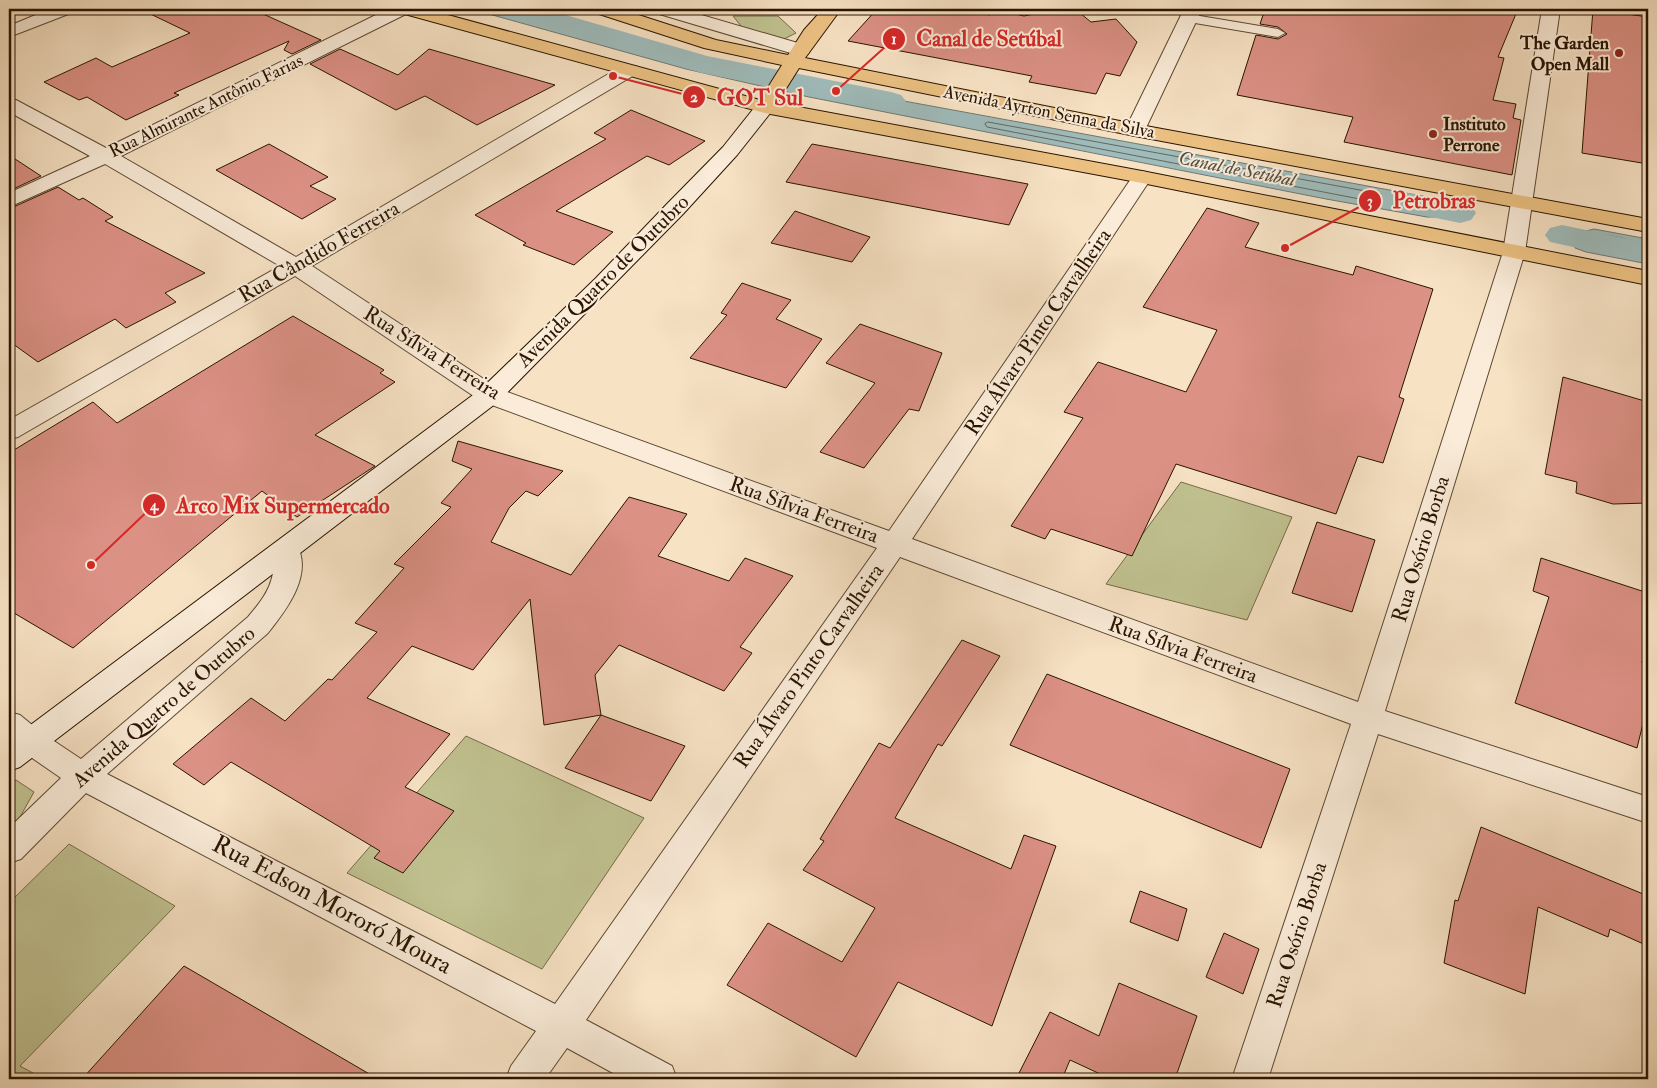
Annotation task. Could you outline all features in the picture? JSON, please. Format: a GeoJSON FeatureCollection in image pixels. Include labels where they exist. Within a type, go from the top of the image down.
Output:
{"type":"FeatureCollection","features":[{"type":"Feature","properties":{"kind":"main road"},"geometry":{"type":"LineString","coordinates":[[407,9],[629,70],[1142,177],[1648,278]]}},
{"type":"Feature","properties":{"kind":"main road","name":"Avenida Ayrton Senna da Silva"},"geometry":{"type":"LineString","coordinates":[[602,9],[711,44],[793,62],[1135,130],[1648,226]]}},
{"type":"Feature","properties":{"kind":"main road","name":"Avenida Quatro de Outubro"},"geometry":{"type":"LineString","coordinates":[[770,100],[793,62],[832,9]]}},
{"type":"Feature","properties":{"kind":"street"},"geometry":{"type":"LineString","coordinates":[[9,32],[65,9]]}},
{"type":"Feature","properties":{"kind":"street","name":"Rua Almirante Antônio Farias"},"geometry":{"type":"LineString","coordinates":[[9,201],[106,156],[402,9]]}},
{"type":"Feature","properties":{"kind":"street","name":"Avenida Ayrton Senna da Silva"},"geometry":{"type":"LineString","coordinates":[[662,9],[793,62]]}},
{"type":"Feature","properties":{"kind":"street","name":"Rua Osório Borba"},"geometry":{"type":"LineString","coordinates":[[1250,1079],[1368,718],[1514,252],[1551,9]]}},
{"type":"Feature","properties":{"kind":"street"},"geometry":{"type":"LineString","coordinates":[[1135,130],[1190,13]]}},
{"type":"Feature","properties":{"kind":"street","name":"Rua Cândido Ferreira"},"geometry":{"type":"LineString","coordinates":[[9,431],[296,266],[629,70]]}},
{"type":"Feature","properties":{"kind":"street","name":"Avenida Quatro de Outubro"},"geometry":{"type":"LineString","coordinates":[[16,742],[286,550],[490,395],[604,283],[730,151],[770,100]]}},
{"type":"Feature","properties":{"kind":"street","name":"Rua Sílvia Ferreira"},"geometry":{"type":"LineString","coordinates":[[9,104],[106,156],[296,266],[490,395],[1368,718],[1648,810]]}},
{"type":"Feature","properties":{"kind":"street","name":"Rua Álvaro Pinto Carvalheira"},"geometry":{"type":"LineString","coordinates":[[524,1079],[895,543],[1142,177]]}},
{"type":"Feature","properties":{"kind":"street","name":"Avenida Quatro de Outubro"},"geometry":{"type":"LineString","coordinates":[[9,849],[83,776],[258,625],[273,606],[287,581],[289,567],[286,550]]}},
{"type":"Feature","properties":{"kind":"street","name":"Rua Edson Mororó Moura"},"geometry":{"type":"LineString","coordinates":[[16,742],[560,1025],[659,1079]]}},
{"type":"Feature","properties":{"kind":"lane"},"geometry":{"type":"LineString","coordinates":[[1190,13],[1278,34]]}},
{"type":"Feature","properties":{"kind":"green space"},"geometry":{"type":"Polygon","coordinates":[[[733,16],[778,16],[796,33],[782,40],[745,31],[733,16]]]}},
{"type":"Feature","properties":{"kind":"green space"},"geometry":{"type":"Polygon","coordinates":[[[1181,482],[1292,517],[1247,620],[1106,584],[1181,482]]]}},
{"type":"Feature","properties":{"kind":"green space"},"geometry":{"type":"Polygon","coordinates":[[[466,736],[644,818],[542,969],[347,873],[466,736]]]}},
{"type":"Feature","properties":{"kind":"green space"},"geometry":{"type":"Polygon","coordinates":[[[16,780],[34,792],[20,817],[9,828],[9,785],[16,780]]]}},
{"type":"Feature","properties":{"kind":"green space"},"geometry":{"type":"Polygon","coordinates":[[[69,844],[175,906],[20,1066],[44,1079],[9,1079],[9,903],[69,844]]]}},
{"type":"Feature","properties":{"kind":"water"},"geometry":{"type":"Polygon","coordinates":[[[471,9],[517,9],[702,64],[1433,198],[1448,204],[1450,211],[1447,217],[1427,217],[1326,199],[809,97],[686,69],[471,9]]]}},
{"type":"Feature","properties":{"kind":"water"},"geometry":{"type":"Polygon","coordinates":[[[1594,229],[1648,239],[1648,264],[1586,252],[1575,248],[1572,238],[1578,233],[1594,229]]]}},
{"type":"Feature","properties":{"kind":"building"},"geometry":{"type":"Polygon","coordinates":[[[140,9],[252,9],[321,40],[292,54],[284,50],[289,41],[174,93],[179,95],[126,120],[87,97],[79,100],[44,82],[96,58],[112,67],[190,33],[140,9]]]}},
{"type":"Feature","properties":{"kind":"building"},"geometry":{"type":"Polygon","coordinates":[[[877,9],[965,9],[990,15],[994,9],[1024,16],[1058,9],[1075,9],[1091,22],[1116,19],[1137,42],[1120,76],[1106,73],[1096,94],[1029,82],[1032,76],[848,41],[877,9]]]}},
{"type":"Feature","properties":{"kind":"building"},"geometry":{"type":"Polygon","coordinates":[[[1265,9],[1518,9],[1498,57],[1504,58],[1493,100],[1516,104],[1513,118],[1521,120],[1512,175],[1344,142],[1353,117],[1237,95],[1256,35],[1278,39],[1287,34],[1278,27],[1260,24],[1265,9]]]}},
{"type":"Feature","properties":{"kind":"building"},"geometry":{"type":"Polygon","coordinates":[[[1593,9],[1648,17],[1648,164],[1582,153],[1593,9]]]}},
{"type":"Feature","properties":{"kind":"building"},"geometry":{"type":"Polygon","coordinates":[[[340,49],[398,75],[429,49],[555,85],[477,125],[425,96],[396,110],[310,64],[340,49]]]}},
{"type":"Feature","properties":{"kind":"building"},"geometry":{"type":"Polygon","coordinates":[[[631,110],[705,141],[669,165],[647,156],[556,211],[613,232],[574,265],[523,245],[526,243],[475,215],[606,139],[594,133],[631,110]]]}},
{"type":"Feature","properties":{"kind":"building"},"geometry":{"type":"Polygon","coordinates":[[[269,144],[328,177],[310,186],[336,199],[302,219],[216,170],[269,144]]]}},
{"type":"Feature","properties":{"kind":"building"},"geometry":{"type":"Polygon","coordinates":[[[812,144],[1028,184],[1009,225],[786,182],[812,144]]]}},
{"type":"Feature","properties":{"kind":"building"},"geometry":{"type":"Polygon","coordinates":[[[9,155],[41,176],[9,191],[9,155]]]}},
{"type":"Feature","properties":{"kind":"building"},"geometry":{"type":"Polygon","coordinates":[[[58,187],[79,200],[83,198],[113,217],[105,221],[205,273],[165,293],[176,302],[126,328],[115,319],[38,362],[9,341],[9,209],[58,187]]]}},
{"type":"Feature","properties":{"kind":"building"},"geometry":{"type":"Polygon","coordinates":[[[1207,208],[1259,223],[1245,247],[1353,275],[1356,266],[1433,289],[1399,397],[1404,399],[1383,463],[1358,456],[1336,514],[1176,464],[1132,556],[1051,529],[1045,539],[1011,526],[1083,418],[1064,412],[1098,362],[1186,392],[1217,330],[1143,307],[1207,208]]]}},
{"type":"Feature","properties":{"kind":"building"},"geometry":{"type":"Polygon","coordinates":[[[795,211],[870,237],[852,262],[771,243],[795,211]]]}},
{"type":"Feature","properties":{"kind":"building"},"geometry":{"type":"Polygon","coordinates":[[[742,283],[791,300],[776,319],[822,339],[786,388],[690,358],[727,315],[721,313],[742,283]]]}},
{"type":"Feature","properties":{"kind":"building"},"geometry":{"type":"Polygon","coordinates":[[[293,316],[384,370],[380,373],[395,382],[315,435],[375,466],[297,517],[262,491],[73,648],[9,610],[9,453],[93,402],[117,423],[293,316]]]}},
{"type":"Feature","properties":{"kind":"building"},"geometry":{"type":"Polygon","coordinates":[[[860,324],[942,353],[919,411],[909,409],[864,468],[820,452],[875,383],[826,363],[860,324]]]}},
{"type":"Feature","properties":{"kind":"building"},"geometry":{"type":"Polygon","coordinates":[[[1563,377],[1648,402],[1648,503],[1613,504],[1576,493],[1577,482],[1545,474],[1563,377]]]}},
{"type":"Feature","properties":{"kind":"building"},"geometry":{"type":"Polygon","coordinates":[[[458,441],[563,471],[538,496],[526,491],[509,508],[491,542],[571,575],[629,497],[687,514],[658,556],[729,581],[745,558],[793,576],[740,647],[752,653],[724,691],[619,645],[595,675],[601,715],[544,725],[530,599],[473,670],[412,646],[367,698],[450,734],[405,787],[454,811],[403,873],[374,858],[380,851],[231,762],[204,785],[173,764],[251,698],[285,721],[328,679],[332,680],[377,632],[355,623],[404,568],[394,564],[451,507],[441,503],[472,469],[452,461],[458,441]]]}},
{"type":"Feature","properties":{"kind":"building"},"geometry":{"type":"Polygon","coordinates":[[[1317,522],[1375,540],[1352,612],[1292,593],[1317,522]]]}},
{"type":"Feature","properties":{"kind":"building"},"geometry":{"type":"Polygon","coordinates":[[[1541,558],[1648,593],[1648,627],[1642,663],[1648,666],[1648,703],[1637,748],[1515,703],[1549,597],[1533,591],[1541,558]]]}},
{"type":"Feature","properties":{"kind":"building"},"geometry":{"type":"Polygon","coordinates":[[[962,640],[1000,656],[942,746],[938,744],[895,818],[1011,869],[1024,835],[1056,846],[992,1026],[898,982],[856,1057],[727,985],[768,923],[842,962],[875,908],[803,870],[824,841],[820,839],[879,743],[890,748],[962,640]]]}},
{"type":"Feature","properties":{"kind":"building"},"geometry":{"type":"Polygon","coordinates":[[[1047,674],[1290,769],[1261,848],[1010,745],[1047,674]]]}},
{"type":"Feature","properties":{"kind":"building"},"geometry":{"type":"Polygon","coordinates":[[[601,715],[685,746],[651,801],[565,768],[601,715]]]}},
{"type":"Feature","properties":{"kind":"building"},"geometry":{"type":"Polygon","coordinates":[[[1481,827],[1648,896],[1648,946],[1610,929],[1608,937],[1538,907],[1525,994],[1444,963],[1455,900],[1458,901],[1481,827]]]}},
{"type":"Feature","properties":{"kind":"building"},"geometry":{"type":"Polygon","coordinates":[[[1140,891],[1187,909],[1178,941],[1130,922],[1140,891]]]}},
{"type":"Feature","properties":{"kind":"building"},"geometry":{"type":"Polygon","coordinates":[[[1224,933],[1259,949],[1243,994],[1206,977],[1224,933]]]}},
{"type":"Feature","properties":{"kind":"building"},"geometry":{"type":"Polygon","coordinates":[[[184,966],[378,1079],[82,1079],[184,966]]]}},
{"type":"Feature","properties":{"kind":"building"},"geometry":{"type":"Polygon","coordinates":[[[1119,983],[1197,1016],[1175,1079],[1111,1079],[1070,1060],[1062,1079],[1016,1079],[1050,1012],[1099,1036],[1119,983]]]}},
{"type":"Feature","properties":{"kind":"waterway","name":"Canal de Setúbal"},"geometry":{"type":"LineString","coordinates":[[517,9],[702,64],[891,101]]}},
{"type":"Feature","properties":{"kind":"waterway","name":"Canal de Setúbal"},"geometry":{"type":"LineString","coordinates":[[1393,200],[1460,213]]}},
{"type":"Feature","properties":{"kind":"waterway","name":"Canal de Setúbal"},"geometry":{"type":"LineString","coordinates":[[1562,235],[1648,253]]}},
{"type":"Feature","properties":{"kind":"place","name":"The Garden Open Mall"},"geometry":{"type":"Point","coordinates":[1619,53]}},
{"type":"Feature","properties":{"kind":"place","name":"GOT Sul"},"geometry":{"type":"Point","coordinates":[613,76]}},
{"type":"Feature","properties":{"kind":"place","name":"Canal de Setúbal"},"geometry":{"type":"Point","coordinates":[836,91]}},
{"type":"Feature","properties":{"kind":"place","name":"Instituto Perrone"},"geometry":{"type":"Point","coordinates":[1433,134]}},
{"type":"Feature","properties":{"kind":"place","name":"Petrobras"},"geometry":{"type":"Point","coordinates":[1285,248]}},
{"type":"Feature","properties":{"kind":"place","name":"Arco Mix Supermercado"},"geometry":{"type":"Point","coordinates":[91,565]}}]}
